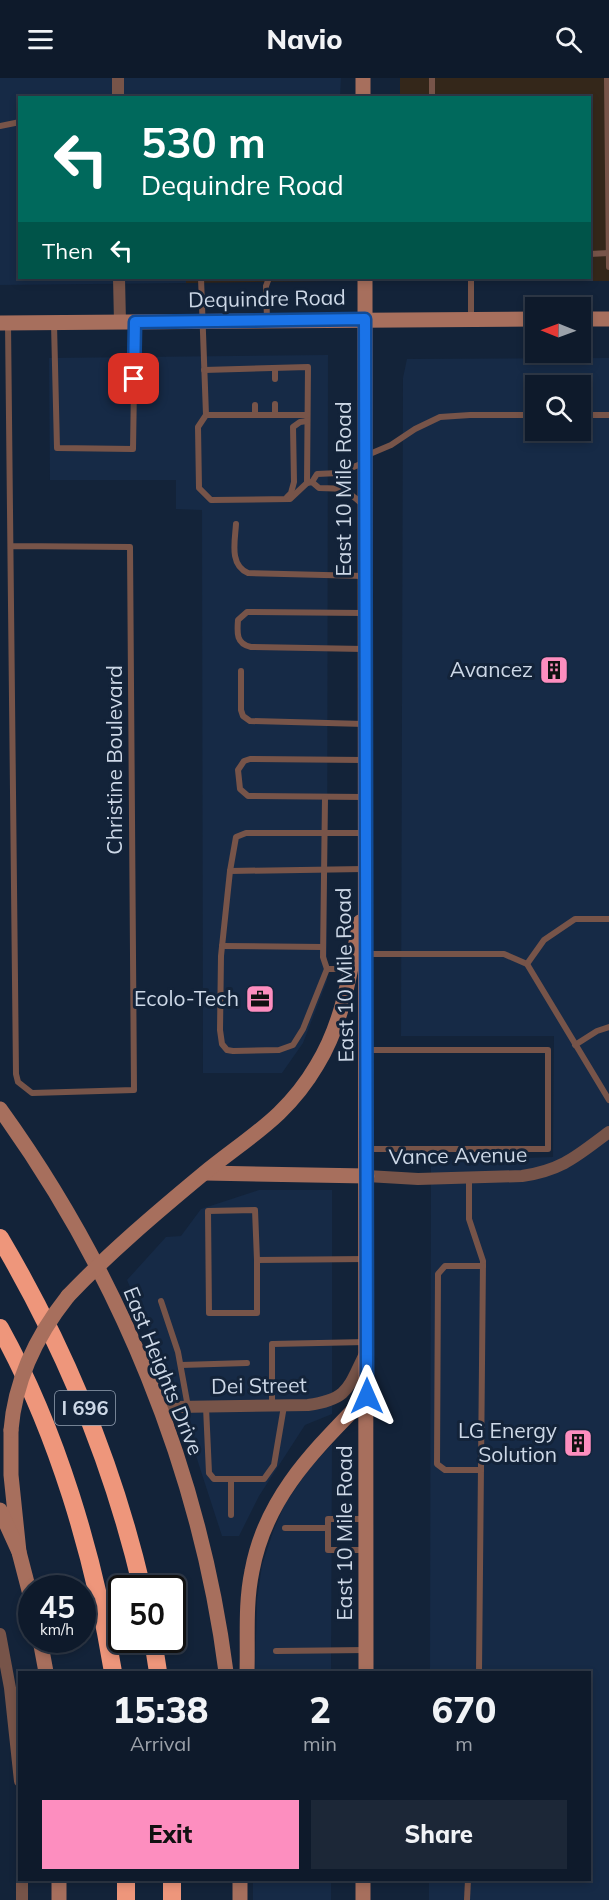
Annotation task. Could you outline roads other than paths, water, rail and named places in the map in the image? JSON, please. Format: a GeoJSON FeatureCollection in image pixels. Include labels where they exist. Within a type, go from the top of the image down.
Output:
{"type":"FeatureCollection","features":[{"type":"Feature","properties":{"kind":"highway","name":"I 696"},"geometry":{"type":"LineString","coordinates":[[0,1238],[55,1339],[92,1424],[126,1525],[139,1575]]}},
{"type":"Feature","properties":{"kind":"highway","name":"I 696"},"geometry":{"type":"LineString","coordinates":[[0,1328],[33,1397],[61,1468],[91,1562],[113,1671]]}},
{"type":"Feature","properties":{"kind":"highway"},"geometry":{"type":"LineString","coordinates":[[155,1653],[158,1671]]}},
{"type":"Feature","properties":{"kind":"highway"},"geometry":{"type":"LineString","coordinates":[[126,1881],[126,1900]]}},
{"type":"Feature","properties":{"kind":"highway"},"geometry":{"type":"LineString","coordinates":[[172,1881],[172,1900]]}},
{"type":"Feature","properties":{"kind":"main road"},"geometry":{"type":"LineString","coordinates":[[363,78],[363,96]]}},
{"type":"Feature","properties":{"kind":"main road","name":"East 10 Mile Road"},"geometry":{"type":"LineString","coordinates":[[365,279],[366,1671]]}},
{"type":"Feature","properties":{"kind":"main road"},"geometry":{"type":"LineString","coordinates":[[591,317],[609,315]]}},
{"type":"Feature","properties":{"kind":"main road","name":"Dequindre Road"},"geometry":{"type":"LineString","coordinates":[[4,323],[525,319]]}},
{"type":"Feature","properties":{"kind":"main road"},"geometry":{"type":"LineString","coordinates":[[25,1575],[19,1551],[11,1474],[11,1430],[16,1399],[26,1365],[45,1328],[68,1296],[97,1266],[205,1173],[263,1129],[302,1088],[318,1065],[344,1002],[365,895]]}},
{"type":"Feature","properties":{"kind":"main road","name":"East Heights Drive"},"geometry":{"type":"LineString","coordinates":[[0,1109],[54,1188],[97,1266],[134,1343],[161,1411],[198,1526],[212,1586],[226,1671]]}},
{"type":"Feature","properties":{"kind":"main road"},"geometry":{"type":"LineString","coordinates":[[205,1173],[367,1176]]}},
{"type":"Feature","properties":{"kind":"main road"},"geometry":{"type":"LineString","coordinates":[[247,1671],[249,1591],[252,1570],[265,1526],[297,1471],[367,1396]]}},
{"type":"Feature","properties":{"kind":"main road"},"geometry":{"type":"LineString","coordinates":[[0,1510],[19,1551]]}},
{"type":"Feature","properties":{"kind":"main road"},"geometry":{"type":"LineString","coordinates":[[42,1653],[46,1671]]}},
{"type":"Feature","properties":{"kind":"main road"},"geometry":{"type":"LineString","coordinates":[[59,1881],[59,1900]]}},
{"type":"Feature","properties":{"kind":"main road"},"geometry":{"type":"LineString","coordinates":[[240,1881],[240,1900]]}},
{"type":"Feature","properties":{"kind":"main road"},"geometry":{"type":"LineString","coordinates":[[363,1881],[363,1900]]}},
{"type":"Feature","properties":{"kind":"street"},"geometry":{"type":"LineString","coordinates":[[118,78],[118,96]]}},
{"type":"Feature","properties":{"kind":"street"},"geometry":{"type":"LineString","coordinates":[[119,279],[120,322]]}},
{"type":"Feature","properties":{"kind":"street","name":"Vance Avenue"},"geometry":{"type":"LineString","coordinates":[[367,1176],[391,1179],[522,1176],[568,1163],[609,1131]]}},
{"type":"Feature","properties":{"kind":"street","name":"Dei Street"},"geometry":{"type":"LineString","coordinates":[[161,1411],[176,1407],[308,1405],[334,1400],[349,1387],[367,1346]]}},
{"type":"Feature","properties":{"kind":"street"},"geometry":{"type":"LineString","coordinates":[[0,1634],[10,1688],[18,1762]]}},
{"type":"Feature","properties":{"kind":"street"},"geometry":{"type":"LineString","coordinates":[[22,1881],[22,1900]]}},
{"type":"Feature","properties":{"kind":"lane"},"geometry":{"type":"LineString","coordinates":[[432,78],[432,96]]}},
{"type":"Feature","properties":{"kind":"lane"},"geometry":{"type":"LineString","coordinates":[[607,78],[609,267]]}},
{"type":"Feature","properties":{"kind":"lane"},"geometry":{"type":"LineString","coordinates":[[0,126],[18,122]]}},
{"type":"Feature","properties":{"kind":"lane"},"geometry":{"type":"LineString","coordinates":[[591,254],[608,253]]}},
{"type":"Feature","properties":{"kind":"lane"},"geometry":{"type":"LineString","coordinates":[[201,279],[206,415],[198,427],[199,488],[211,500],[290,500],[317,474],[339,472],[440,417],[525,415]]}},
{"type":"Feature","properties":{"kind":"lane"},"geometry":{"type":"LineString","coordinates":[[267,320],[266,285],[269,279]]}},
{"type":"Feature","properties":{"kind":"lane"},"geometry":{"type":"LineString","coordinates":[[471,279],[471,319]]}},
{"type":"Feature","properties":{"kind":"lane"},"geometry":{"type":"LineString","coordinates":[[54,323],[57,448],[133,449],[135,322]]}},
{"type":"Feature","properties":{"kind":"lane"},"geometry":{"type":"LineString","coordinates":[[4,323],[11,546]]}},
{"type":"Feature","properties":{"kind":"lane"},"geometry":{"type":"LineString","coordinates":[[204,370],[308,367],[307,418],[310,482]]}},
{"type":"Feature","properties":{"kind":"lane"},"geometry":{"type":"LineString","coordinates":[[254,378],[255,368]]}},
{"type":"Feature","properties":{"kind":"lane"},"geometry":{"type":"LineString","coordinates":[[275,368],[275,379]]}},
{"type":"Feature","properties":{"kind":"lane"},"geometry":{"type":"LineString","coordinates":[[232,378],[233,369]]}},
{"type":"Feature","properties":{"kind":"lane"},"geometry":{"type":"LineString","coordinates":[[275,404],[275,415]]}},
{"type":"Feature","properties":{"kind":"lane"},"geometry":{"type":"LineString","coordinates":[[255,405],[255,415]]}},
{"type":"Feature","properties":{"kind":"lane"},"geometry":{"type":"LineString","coordinates":[[233,406],[233,415]]}},
{"type":"Feature","properties":{"kind":"lane"},"geometry":{"type":"LineString","coordinates":[[206,415],[275,415],[307,418]]}},
{"type":"Feature","properties":{"kind":"lane"},"geometry":{"type":"LineString","coordinates":[[591,415],[609,415]]}},
{"type":"Feature","properties":{"kind":"lane"},"geometry":{"type":"LineString","coordinates":[[284,499],[291,493],[294,482],[293,427],[307,418]]}},
{"type":"Feature","properties":{"kind":"lane"},"geometry":{"type":"LineString","coordinates":[[310,482],[319,488],[341,488],[353,495],[365,507]]}},
{"type":"Feature","properties":{"kind":"lane"},"geometry":{"type":"LineString","coordinates":[[236,524],[234,556],[240,568],[248,573],[364,576]]}},
{"type":"Feature","properties":{"kind":"lane","name":"Christine Boulevard"},"geometry":{"type":"LineString","coordinates":[[11,546],[130,547],[134,1090],[32,1093],[18,1082],[16,1074],[11,546]]}},
{"type":"Feature","properties":{"kind":"lane"},"geometry":{"type":"LineString","coordinates":[[364,613],[247,612],[238,620],[237,637],[242,644],[250,648],[364,649]]}},
{"type":"Feature","properties":{"kind":"lane"},"geometry":{"type":"LineString","coordinates":[[241,672],[241,710],[243,716],[250,721],[365,724]]}},
{"type":"Feature","properties":{"kind":"lane"},"geometry":{"type":"LineString","coordinates":[[365,760],[250,759],[244,761],[238,770],[240,789],[248,796],[365,797]]}},
{"type":"Feature","properties":{"kind":"lane"},"geometry":{"type":"LineString","coordinates":[[325,798],[324,833],[323,947],[327,969],[303,1029],[294,1045],[279,1050],[227,1050],[222,1044],[220,1030],[222,946],[234,843],[241,834],[324,833],[365,833]]}},
{"type":"Feature","properties":{"kind":"lane"},"geometry":{"type":"LineString","coordinates":[[230,871],[364,869]]}},
{"type":"Feature","properties":{"kind":"lane"},"geometry":{"type":"LineString","coordinates":[[527,964],[544,940],[575,919],[609,919]]}},
{"type":"Feature","properties":{"kind":"lane"},"geometry":{"type":"LineString","coordinates":[[222,946],[323,947]]}},
{"type":"Feature","properties":{"kind":"lane"},"geometry":{"type":"LineString","coordinates":[[327,969],[350,969],[367,961],[504,954],[527,964],[609,1100]]}},
{"type":"Feature","properties":{"kind":"lane"},"geometry":{"type":"LineString","coordinates":[[575,1045],[597,1030],[609,1027]]}},
{"type":"Feature","properties":{"kind":"lane"},"geometry":{"type":"LineString","coordinates":[[367,1050],[548,1050],[548,1149],[367,1149]]}},
{"type":"Feature","properties":{"kind":"lane"},"geometry":{"type":"LineString","coordinates":[[470,1177],[469,1219],[483,1266],[479,1671]]}},
{"type":"Feature","properties":{"kind":"lane"},"geometry":{"type":"LineString","coordinates":[[255,1210],[257,1260],[257,1313],[209,1313],[208,1211],[255,1210]]}},
{"type":"Feature","properties":{"kind":"lane"},"geometry":{"type":"LineString","coordinates":[[257,1260],[367,1259]]}},
{"type":"Feature","properties":{"kind":"lane"},"geometry":{"type":"LineString","coordinates":[[481,1470],[445,1470],[437,1464],[438,1274],[445,1266],[483,1266]]}},
{"type":"Feature","properties":{"kind":"lane"},"geometry":{"type":"LineString","coordinates":[[161,1300],[181,1365],[188,1407]]}},
{"type":"Feature","properties":{"kind":"lane"},"geometry":{"type":"LineString","coordinates":[[206,1406],[209,1473],[214,1479],[264,1479],[274,1465],[278,1406],[272,1344],[367,1346]]}},
{"type":"Feature","properties":{"kind":"lane"},"geometry":{"type":"LineString","coordinates":[[181,1365],[247,1363]]}},
{"type":"Feature","properties":{"kind":"lane"},"geometry":{"type":"LineString","coordinates":[[231,1479],[231,1515]]}},
{"type":"Feature","properties":{"kind":"lane"},"geometry":{"type":"LineString","coordinates":[[366,1519],[328,1519],[328,1550],[366,1550]]}},
{"type":"Feature","properties":{"kind":"lane"},"geometry":{"type":"LineString","coordinates":[[285,1528],[328,1528]]}},
{"type":"Feature","properties":{"kind":"lane"},"geometry":{"type":"LineString","coordinates":[[276,1651],[366,1650]]}},
{"type":"Feature","properties":{"kind":"lane"},"geometry":{"type":"LineString","coordinates":[[467,1900],[468,1881]]}},
{"type":"Feature","properties":{"kind":"place","name":"Avancez"},"geometry":{"type":"Point","coordinates":[554,670]}},
{"type":"Feature","properties":{"kind":"place","name":"Ecolo-Tech"},"geometry":{"type":"Point","coordinates":[260,999]}},
{"type":"Feature","properties":{"kind":"place","name":"LG Energy Solution"},"geometry":{"type":"Point","coordinates":[578,1443]}}]}
